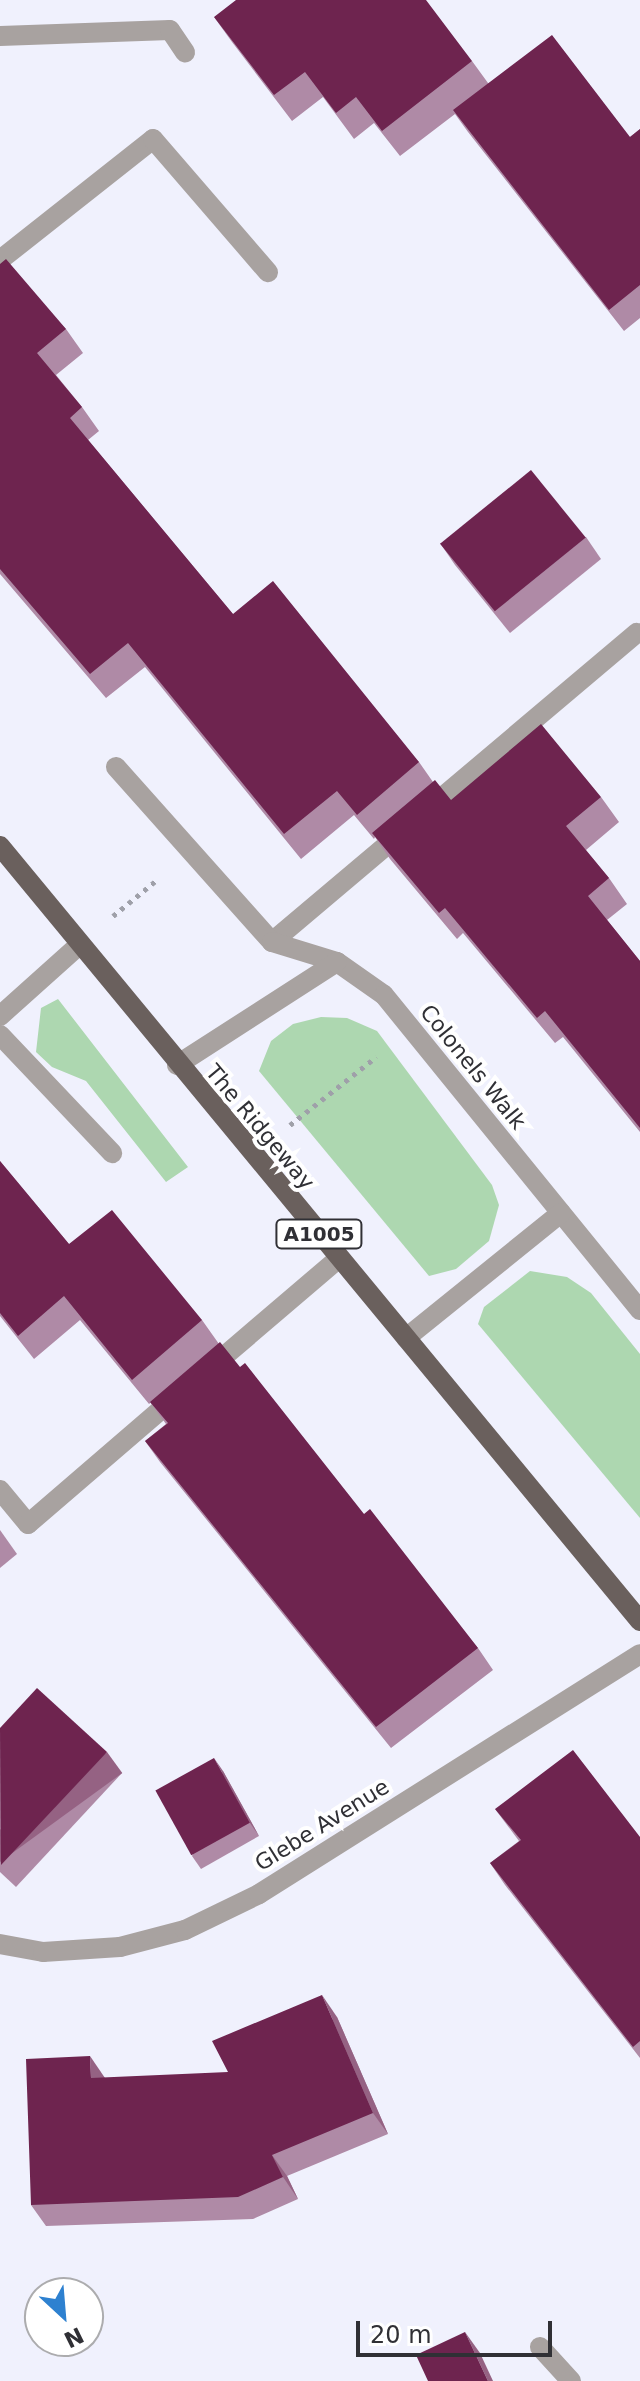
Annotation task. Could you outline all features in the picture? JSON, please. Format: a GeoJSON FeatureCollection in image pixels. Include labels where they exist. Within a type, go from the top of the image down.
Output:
{"type":"FeatureCollection","features":[{"type":"Feature","properties":{"kind":"main road","name":"The Ridgeway"},"geometry":{"type":"LineString","coordinates":[[0,846],[177,1065],[640,1621]]}},
{"type":"Feature","properties":{"kind":"street"},"geometry":{"type":"LineString","coordinates":[[0,36],[170,30],[185,52]]}},
{"type":"Feature","properties":{"kind":"street"},"geometry":{"type":"LineString","coordinates":[[0,260],[153,139],[268,272]]}},
{"type":"Feature","properties":{"kind":"street"},"geometry":{"type":"LineString","coordinates":[[272,942],[637,633]]}},
{"type":"Feature","properties":{"kind":"street","name":"Colonels Walk"},"geometry":{"type":"LineString","coordinates":[[116,767],[189,853],[272,942],[337,962],[384,995],[640,1310]]}},
{"type":"Feature","properties":{"kind":"street"},"geometry":{"type":"LineString","coordinates":[[0,1016],[79,945]]}},
{"type":"Feature","properties":{"kind":"street"},"geometry":{"type":"LineString","coordinates":[[177,1065],[337,962]]}},
{"type":"Feature","properties":{"kind":"street"},"geometry":{"type":"LineString","coordinates":[[0,1035],[112,1153]]}},
{"type":"Feature","properties":{"kind":"street"},"geometry":{"type":"LineString","coordinates":[[406,1338],[561,1213]]}},
{"type":"Feature","properties":{"kind":"street"},"geometry":{"type":"LineString","coordinates":[[0,1490],[28,1524],[339,1258]]}},
{"type":"Feature","properties":{"kind":"street","name":"Glebe Avenue"},"geometry":{"type":"LineString","coordinates":[[0,1944],[43,1952],[120,1947],[185,1930],[259,1894],[640,1654]]}},
{"type":"Feature","properties":{"kind":"street"},"geometry":{"type":"LineString","coordinates":[[540,2347],[571,2381]]}},
{"type":"Feature","properties":{"kind":"path"},"geometry":{"type":"LineString","coordinates":[[79,945],[189,853]]}},
{"type":"Feature","properties":{"kind":"path"},"geometry":{"type":"LineString","coordinates":[[253,1154],[412,1030]]}},
{"type":"Feature","properties":{"kind":"green space"},"geometry":{"type":"Polygon","coordinates":[[[58,999],[188,1167],[166,1182],[86,1081],[52,1067],[36,1052],[41,1008],[58,999]]]}},
{"type":"Feature","properties":{"kind":"green space"},"geometry":{"type":"Polygon","coordinates":[[[321,1017],[347,1018],[377,1031],[492,1185],[499,1205],[489,1241],[456,1269],[429,1276],[259,1071],[271,1041],[293,1024],[321,1017]]]}},
{"type":"Feature","properties":{"kind":"green space"},"geometry":{"type":"Polygon","coordinates":[[[530,1271],[567,1277],[591,1293],[640,1354],[640,1518],[478,1324],[484,1307],[530,1271]]]}},
{"type":"Feature","properties":{"kind":"building"},"geometry":{"type":"Polygon","coordinates":[[[236,0],[426,0],[472,61],[382,131],[356,97],[336,113],[305,72],[274,95],[214,17],[236,0]]]}},
{"type":"Feature","properties":{"kind":"building"},"geometry":{"type":"Polygon","coordinates":[[[552,35],[630,137],[640,129],[640,285],[609,310],[453,110],[552,35]]]}},
{"type":"Feature","properties":{"kind":"building"},"geometry":{"type":"Polygon","coordinates":[[[6,259],[66,329],[37,353],[82,407],[70,418],[233,614],[273,581],[419,762],[357,815],[337,791],[284,834],[128,643],[90,674],[0,569],[0,264],[6,259]]]}},
{"type":"Feature","properties":{"kind":"building"},"geometry":{"type":"Polygon","coordinates":[[[531,470],[586,538],[495,611],[440,544],[531,470]]]}},
{"type":"Feature","properties":{"kind":"building"},"geometry":{"type":"Polygon","coordinates":[[[541,724],[601,797],[566,826],[609,878],[588,896],[640,961],[640,1128],[545,1011],[537,1018],[445,908],[439,913],[372,833],[435,780],[451,800],[541,724]]]}},
{"type":"Feature","properties":{"kind":"building"},"geometry":{"type":"Polygon","coordinates":[[[0,1161],[69,1244],[112,1210],[202,1320],[132,1380],[64,1296],[18,1336],[0,1313],[0,1161]]]}},
{"type":"Feature","properties":{"kind":"building"},"geometry":{"type":"Polygon","coordinates":[[[220,1342],[240,1367],[245,1363],[364,1514],[370,1509],[478,1648],[376,1727],[145,1441],[168,1423],[150,1402],[220,1342]]]}},
{"type":"Feature","properties":{"kind":"building"},"geometry":{"type":"Polygon","coordinates":[[[37,1688],[107,1752],[1,1865],[0,1728],[37,1688]]]}},
{"type":"Feature","properties":{"kind":"building"},"geometry":{"type":"Polygon","coordinates":[[[573,1750],[640,1837],[640,2041],[633,2047],[490,1863],[521,1840],[495,1809],[573,1750]]]}},
{"type":"Feature","properties":{"kind":"building"},"geometry":{"type":"Polygon","coordinates":[[[214,1758],[250,1823],[191,1855],[155,1790],[214,1758]]]}},
{"type":"Feature","properties":{"kind":"building"},"geometry":{"type":"Polygon","coordinates":[[[322,1995],[373,2113],[272,2155],[283,2177],[238,2197],[31,2205],[26,2059],[90,2056],[91,2078],[228,2072],[212,2041],[322,1995]]]}},
{"type":"Feature","properties":{"kind":"building"},"geometry":{"type":"Polygon","coordinates":[[[465,2332],[488,2381],[428,2381],[416,2355],[465,2332]]]}}]}
